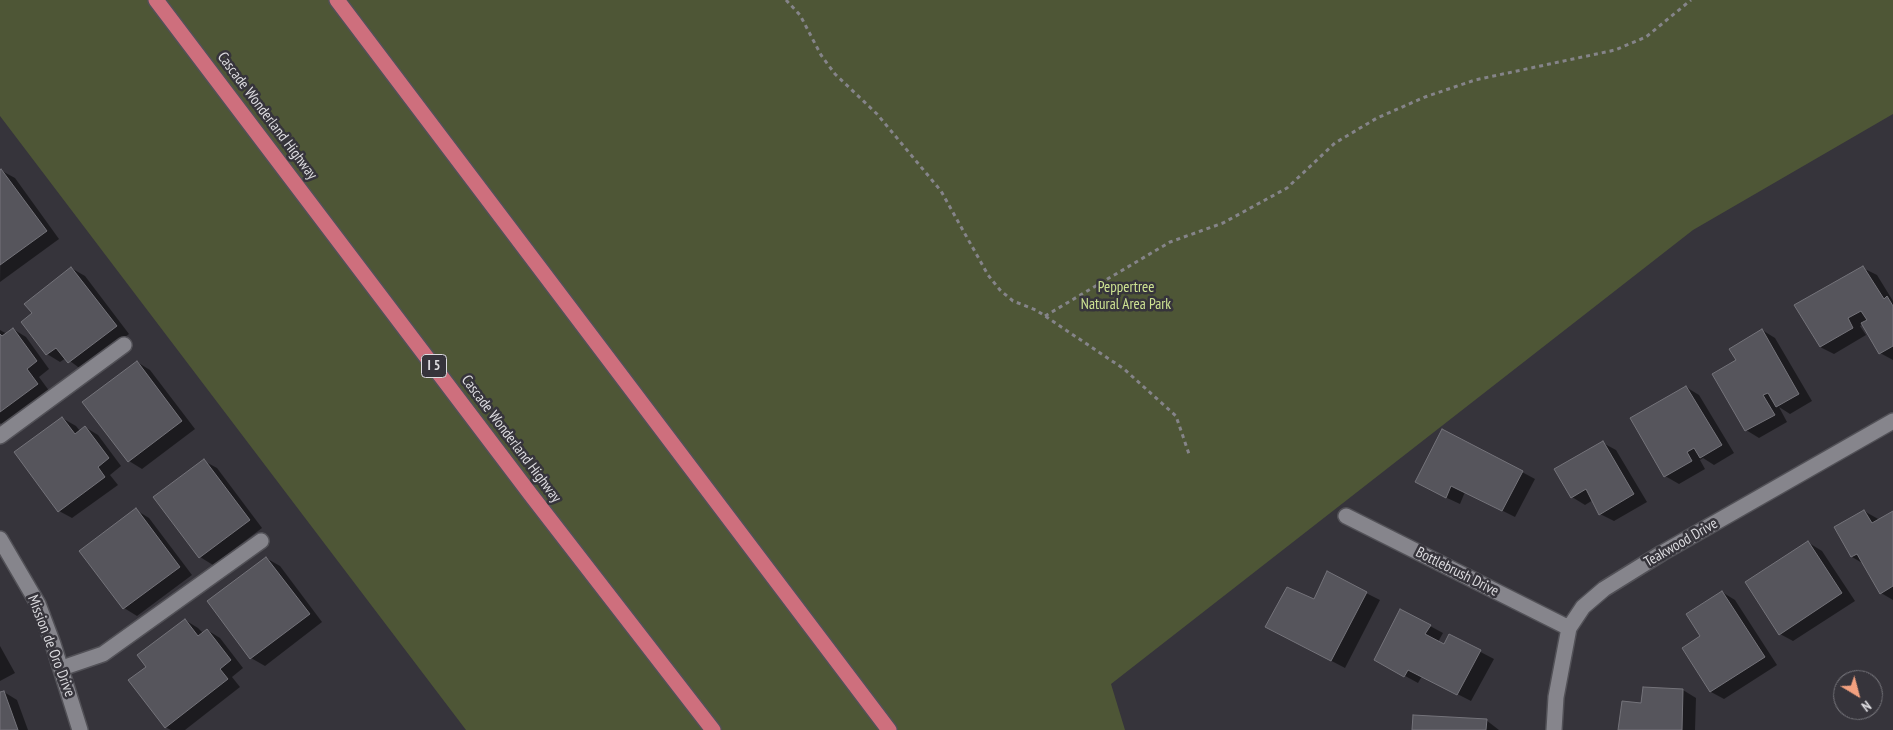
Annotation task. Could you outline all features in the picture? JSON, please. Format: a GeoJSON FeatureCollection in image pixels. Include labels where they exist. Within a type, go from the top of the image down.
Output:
{"type":"FeatureCollection","features":[{"type":"Feature","properties":{"kind":"highway","name":"Cascade Wonderland Highway"},"geometry":{"type":"LineString","coordinates":[[156,0],[531,495],[713,730]]}},
{"type":"Feature","properties":{"kind":"highway"},"geometry":{"type":"LineString","coordinates":[[337,0],[889,730]]}},
{"type":"Feature","properties":{"kind":"street"},"geometry":{"type":"LineString","coordinates":[[0,436],[124,345]]}},
{"type":"Feature","properties":{"kind":"street","name":"Teakwood Drive"},"geometry":{"type":"LineString","coordinates":[[1554,730],[1556,697],[1569,628],[1583,607],[1604,589],[1893,420]]}},
{"type":"Feature","properties":{"kind":"street","name":"Bottlebrush Drive"},"geometry":{"type":"LineString","coordinates":[[1346,516],[1569,628]]}},
{"type":"Feature","properties":{"kind":"street","name":"Mission de Oro Drive"},"geometry":{"type":"LineString","coordinates":[[0,539],[38,604],[62,668],[80,730]]}},
{"type":"Feature","properties":{"kind":"street"},"geometry":{"type":"LineString","coordinates":[[62,668],[103,654],[261,541]]}},
{"type":"Feature","properties":{"kind":"path"},"geometry":{"type":"LineString","coordinates":[[786,0],[800,16],[821,55],[835,74],[876,114],[941,191],[988,275],[1000,290],[1013,301],[1036,310],[1124,369],[1176,416],[1188,454]]}},
{"type":"Feature","properties":{"kind":"path"},"geometry":{"type":"LineString","coordinates":[[1044,316],[1170,242],[1223,223],[1287,188],[1335,143],[1377,118],[1425,97],[1474,80],[1615,50],[1646,37],[1691,0]]}},
{"type":"Feature","properties":{"kind":"green space","name":"Peppertree Natural Area Park"},"geometry":{"type":"Polygon","coordinates":[[[0,0],[1893,0],[1893,114],[1693,230],[1111,684],[1125,730],[466,730],[0,116],[0,0]]]}},
{"type":"Feature","properties":{"kind":"building"},"geometry":{"type":"Polygon","coordinates":[[[0,170],[47,231],[0,265],[0,170]]]}},
{"type":"Feature","properties":{"kind":"building"},"geometry":{"type":"Polygon","coordinates":[[[1863,266],[1884,299],[1887,296],[1893,306],[1893,346],[1879,354],[1861,323],[1867,320],[1861,311],[1848,318],[1853,328],[1820,347],[1794,305],[1863,266]]]}},
{"type":"Feature","properties":{"kind":"building"},"geometry":{"type":"Polygon","coordinates":[[[71,267],[117,326],[68,363],[56,348],[46,355],[21,322],[32,313],[24,304],[71,267]]]}},
{"type":"Feature","properties":{"kind":"building"},"geometry":{"type":"Polygon","coordinates":[[[13,328],[37,361],[27,369],[38,384],[0,412],[0,334],[2,336],[13,328]]]}},
{"type":"Feature","properties":{"kind":"building"},"geometry":{"type":"Polygon","coordinates":[[[1762,329],[1799,394],[1776,407],[1768,393],[1763,395],[1775,415],[1745,431],[1712,374],[1736,360],[1729,349],[1762,329]]]}},
{"type":"Feature","properties":{"kind":"building"},"geometry":{"type":"Polygon","coordinates":[[[137,361],[182,421],[128,462],[82,402],[137,361]]]}},
{"type":"Feature","properties":{"kind":"building"},"geometry":{"type":"Polygon","coordinates":[[[1686,386],[1722,445],[1700,458],[1694,448],[1687,452],[1692,461],[1664,477],[1630,418],[1686,386]]]}},
{"type":"Feature","properties":{"kind":"building"},"geometry":{"type":"Polygon","coordinates":[[[62,417],[75,434],[85,426],[109,458],[98,467],[105,477],[58,512],[14,452],[62,417]]]}},
{"type":"Feature","properties":{"kind":"building"},"geometry":{"type":"Polygon","coordinates":[[[1442,429],[1523,471],[1502,511],[1451,486],[1446,498],[1415,482],[1442,429]]]}},
{"type":"Feature","properties":{"kind":"building"},"geometry":{"type":"Polygon","coordinates":[[[1603,441],[1634,494],[1599,515],[1586,489],[1571,498],[1554,469],[1603,441]]]}},
{"type":"Feature","properties":{"kind":"building"},"geometry":{"type":"Polygon","coordinates":[[[204,459],[250,520],[199,558],[153,497],[204,459]]]}},
{"type":"Feature","properties":{"kind":"building"},"geometry":{"type":"Polygon","coordinates":[[[136,508],[180,567],[123,609],[79,551],[136,508]]]}},
{"type":"Feature","properties":{"kind":"building"},"geometry":{"type":"Polygon","coordinates":[[[1864,510],[1872,523],[1893,511],[1893,586],[1880,594],[1857,554],[1851,557],[1834,527],[1864,510]]]}},
{"type":"Feature","properties":{"kind":"building"},"geometry":{"type":"Polygon","coordinates":[[[1808,541],[1842,593],[1779,635],[1745,582],[1808,541]]]}},
{"type":"Feature","properties":{"kind":"building"},"geometry":{"type":"Polygon","coordinates":[[[266,557],[310,614],[250,659],[207,601],[266,557]]]}},
{"type":"Feature","properties":{"kind":"building"},"geometry":{"type":"Polygon","coordinates":[[[1327,571],[1367,592],[1331,661],[1265,627],[1287,587],[1314,599],[1327,571]]]}},
{"type":"Feature","properties":{"kind":"building"},"geometry":{"type":"Polygon","coordinates":[[[1722,591],[1765,657],[1710,692],[1682,648],[1700,636],[1686,614],[1722,591]]]}},
{"type":"Feature","properties":{"kind":"building"},"geometry":{"type":"Polygon","coordinates":[[[1400,609],[1431,625],[1425,634],[1444,644],[1449,634],[1481,650],[1457,695],[1408,670],[1404,677],[1374,660],[1400,609]]]}},
{"type":"Feature","properties":{"kind":"building"},"geometry":{"type":"Polygon","coordinates":[[[185,619],[198,636],[207,629],[231,660],[220,669],[228,679],[165,728],[128,680],[146,667],[137,655],[185,619]]]}},
{"type":"Feature","properties":{"kind":"building"},"geometry":{"type":"Polygon","coordinates":[[[1643,687],[1683,689],[1682,730],[1618,730],[1622,701],[1641,703],[1643,687]]]}},
{"type":"Feature","properties":{"kind":"building"},"geometry":{"type":"Polygon","coordinates":[[[4,691],[18,730],[0,730],[0,692],[4,691]]]}},
{"type":"Feature","properties":{"kind":"building"},"geometry":{"type":"Polygon","coordinates":[[[1413,715],[1487,719],[1486,730],[1412,730],[1413,715]]]}}]}
